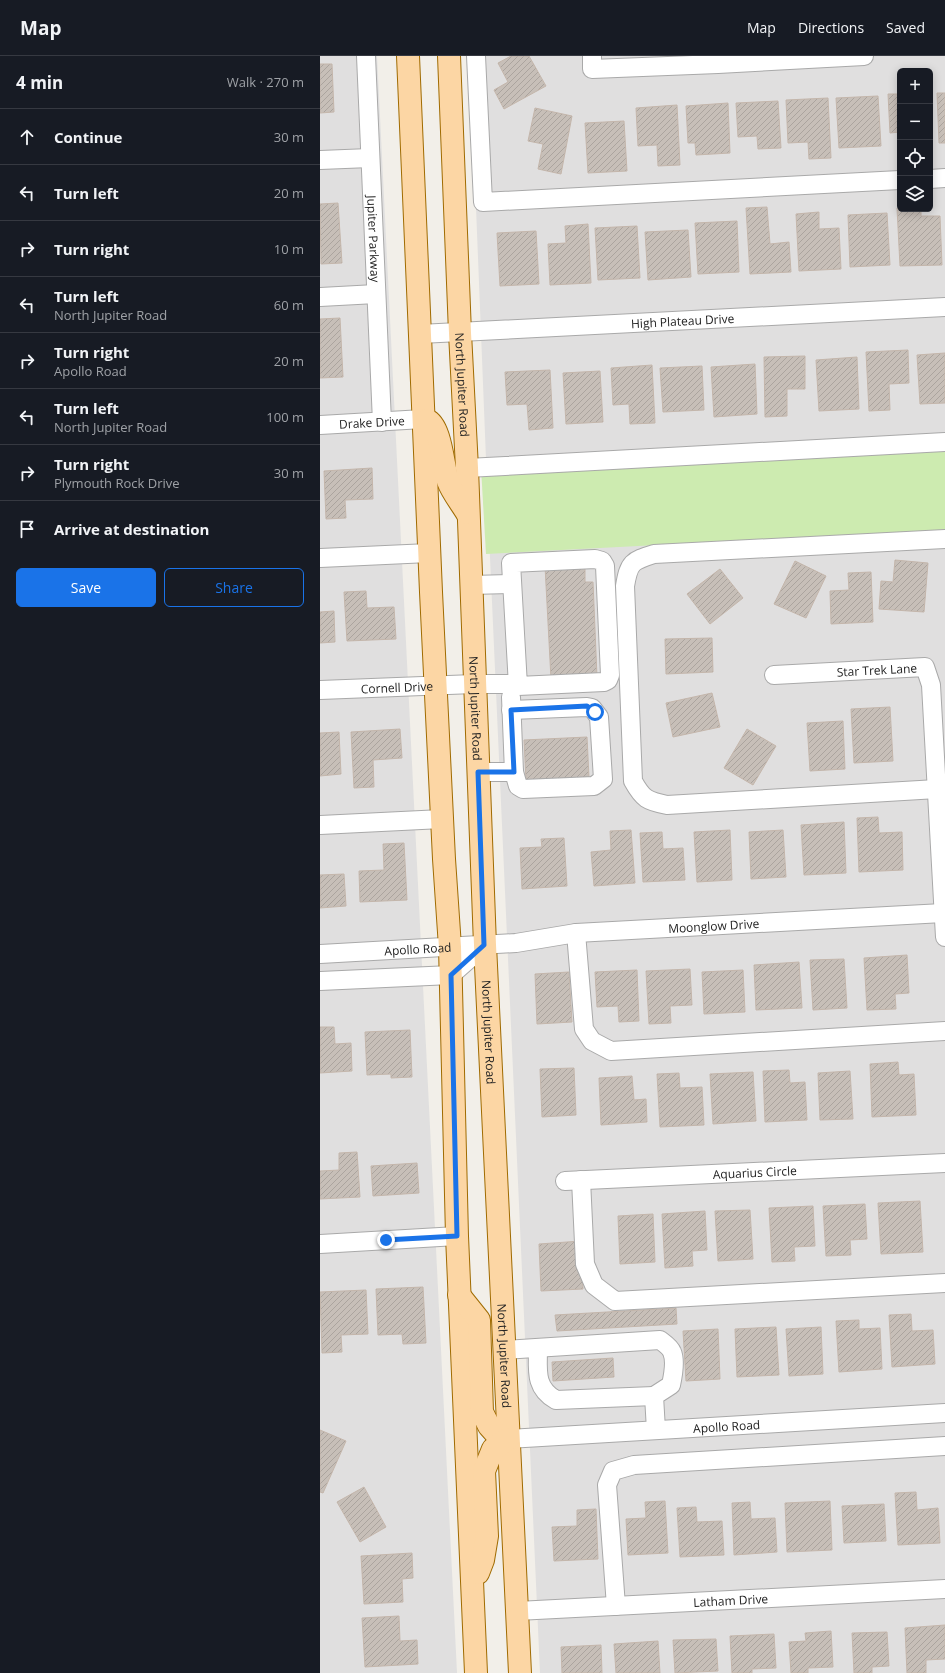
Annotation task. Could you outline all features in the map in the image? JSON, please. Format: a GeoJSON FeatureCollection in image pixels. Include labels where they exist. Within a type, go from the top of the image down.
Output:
{"type":"FeatureCollection","features":[{"type":"Feature","properties":{"kind":"main road"},"geometry":{"type":"LineString","coordinates":[[408,56],[423,419],[442,819],[450,947],[459,1295],[476,1673]]}},
{"type":"Feature","properties":{"kind":"main road","name":"North Jupiter Road"},"geometry":{"type":"LineString","coordinates":[[449,56],[454,205],[467,468],[484,945],[520,1673]]}},
{"type":"Feature","properties":{"kind":"main road"},"geometry":{"type":"LineString","coordinates":[[423,419],[430,422],[437,432],[448,482],[468,516]]}},
{"type":"Feature","properties":{"kind":"main road"},"geometry":{"type":"LineString","coordinates":[[459,1295],[479,1320],[482,1412],[489,1426],[497,1435],[508,1439]]}},
{"type":"Feature","properties":{"kind":"main road"},"geometry":{"type":"LineString","coordinates":[[472,1589],[483,1560],[487,1536],[484,1470],[493,1449],[508,1439]]}},
{"type":"Feature","properties":{"kind":"street","name":"Jupiter Parkway"},"geometry":{"type":"LineString","coordinates":[[366,56],[382,422]]}},
{"type":"Feature","properties":{"kind":"street"},"geometry":{"type":"LineString","coordinates":[[476,56],[483,202]]}},
{"type":"Feature","properties":{"kind":"street"},"geometry":{"type":"LineString","coordinates":[[592,56],[592,69],[718,60],[864,56]]}},
{"type":"Feature","properties":{"kind":"street"},"geometry":{"type":"LineString","coordinates":[[320,160],[370,158]]}},
{"type":"Feature","properties":{"kind":"street"},"geometry":{"type":"LineString","coordinates":[[933,179],[945,178]]}},
{"type":"Feature","properties":{"kind":"street"},"geometry":{"type":"LineString","coordinates":[[454,205],[483,202],[897,180]]}},
{"type":"Feature","properties":{"kind":"street"},"geometry":{"type":"LineString","coordinates":[[320,297],[376,294]]}},
{"type":"Feature","properties":{"kind":"street","name":"High Plateau Drive"},"geometry":{"type":"LineString","coordinates":[[420,334],[945,307]]}},
{"type":"Feature","properties":{"kind":"street","name":"Drake Drive"},"geometry":{"type":"LineString","coordinates":[[320,425],[423,419]]}},
{"type":"Feature","properties":{"kind":"street"},"geometry":{"type":"LineString","coordinates":[[467,468],[945,442]]}},
{"type":"Feature","properties":{"kind":"street"},"geometry":{"type":"LineString","coordinates":[[937,789],[667,805],[651,802],[639,792],[633,780],[625,586],[628,570],[636,560],[654,554],[945,539]]}},
{"type":"Feature","properties":{"kind":"street"},"geometry":{"type":"LineString","coordinates":[[320,558],[430,553]]}},
{"type":"Feature","properties":{"kind":"street","name":"Cornell Drive"},"geometry":{"type":"LineString","coordinates":[[320,690],[474,684],[514,685],[604,682],[608,680],[610,675],[605,566],[602,562],[595,559],[511,564],[512,584]]}},
{"type":"Feature","properties":{"kind":"street"},"geometry":{"type":"LineString","coordinates":[[471,585],[512,584],[514,685],[511,710],[514,772],[518,786],[523,789],[594,786],[603,779],[599,717],[592,708],[587,706],[511,710]]}},
{"type":"Feature","properties":{"kind":"street","name":"Star Trek Lane"},"geometry":{"type":"LineString","coordinates":[[774,675],[925,667],[931,685],[940,752],[937,789],[945,937]]}},
{"type":"Feature","properties":{"kind":"street"},"geometry":{"type":"LineString","coordinates":[[478,772],[514,772]]}},
{"type":"Feature","properties":{"kind":"street"},"geometry":{"type":"LineString","coordinates":[[320,825],[442,819]]}},
{"type":"Feature","properties":{"kind":"street","name":"Moonglow Drive"},"geometry":{"type":"LineString","coordinates":[[484,945],[516,944],[576,933],[943,913]]}},
{"type":"Feature","properties":{"kind":"street"},"geometry":{"type":"LineString","coordinates":[[576,933],[584,1029],[592,1041],[611,1051],[945,1031]]}},
{"type":"Feature","properties":{"kind":"street","name":"Apollo Road"},"geometry":{"type":"LineString","coordinates":[[320,954],[484,945]]}},
{"type":"Feature","properties":{"kind":"street","name":"Apollo Road"},"geometry":{"type":"LineString","coordinates":[[451,975],[484,945]]}},
{"type":"Feature","properties":{"kind":"street"},"geometry":{"type":"LineString","coordinates":[[320,981],[451,975]]}},
{"type":"Feature","properties":{"kind":"street","name":"Aquarius Circle"},"geometry":{"type":"LineString","coordinates":[[945,1163],[573,1180],[585,1264],[594,1285],[615,1301],[945,1283]]}},
{"type":"Feature","properties":{"kind":"street"},"geometry":{"type":"LineString","coordinates":[[320,1244],[457,1236]]}},
{"type":"Feature","properties":{"kind":"street"},"geometry":{"type":"LineString","coordinates":[[505,1350],[660,1340],[667,1345],[672,1352],[673,1373],[671,1385],[654,1396],[556,1400],[542,1389],[539,1380],[538,1348]]}},
{"type":"Feature","properties":{"kind":"street"},"geometry":{"type":"LineString","coordinates":[[654,1396],[656,1430]]}},
{"type":"Feature","properties":{"kind":"street","name":"Apollo Road"},"geometry":{"type":"LineString","coordinates":[[508,1439],[945,1413]]}},
{"type":"Feature","properties":{"kind":"street"},"geometry":{"type":"LineString","coordinates":[[616,1606],[607,1485],[613,1471],[634,1465],[945,1446]]}},
{"type":"Feature","properties":{"kind":"street","name":"Latham Drive"},"geometry":{"type":"LineString","coordinates":[[517,1611],[945,1589]]}},
{"type":"Feature","properties":{"kind":"shaded area"},"geometry":{"type":"Polygon","coordinates":[[[320,56],[377,56],[457,1673],[320,1673],[320,56]]]}},
{"type":"Feature","properties":{"kind":"shaded area"},"geometry":{"type":"Polygon","coordinates":[[[470,56],[945,56],[945,1673],[540,1673],[489,535],[470,56]]]}},
{"type":"Feature","properties":{"kind":"green space"},"geometry":{"type":"Polygon","coordinates":[[[945,443],[945,530],[486,554],[481,468],[945,443]]]}},
{"type":"Feature","properties":{"kind":"building"},"geometry":{"type":"Polygon","coordinates":[[[511,56],[529,56],[546,86],[504,109],[494,90],[508,82],[498,63],[511,56]]]}},
{"type":"Feature","properties":{"kind":"building"},"geometry":{"type":"Polygon","coordinates":[[[320,64],[332,64],[334,112],[320,113],[320,64]]]}},
{"type":"Feature","properties":{"kind":"building"},"geometry":{"type":"Polygon","coordinates":[[[937,93],[945,93],[945,143],[939,143],[937,93]]]}},
{"type":"Feature","properties":{"kind":"building"},"geometry":{"type":"Polygon","coordinates":[[[888,94],[897,94],[897,132],[890,133],[888,94]]]}},
{"type":"Feature","properties":{"kind":"building"},"geometry":{"type":"Polygon","coordinates":[[[878,96],[881,146],[839,148],[836,98],[878,96]]]}},
{"type":"Feature","properties":{"kind":"building"},"geometry":{"type":"Polygon","coordinates":[[[828,98],[831,158],[809,159],[808,142],[788,143],[786,100],[828,98]]]}},
{"type":"Feature","properties":{"kind":"building"},"geometry":{"type":"Polygon","coordinates":[[[778,101],[781,148],[758,149],[757,136],[738,137],[736,103],[778,101]]]}},
{"type":"Feature","properties":{"kind":"building"},"geometry":{"type":"Polygon","coordinates":[[[728,103],[730,153],[696,155],[695,143],[688,143],[686,106],[728,103]]]}},
{"type":"Feature","properties":{"kind":"building"},"geometry":{"type":"Polygon","coordinates":[[[677,105],[680,165],[658,166],[657,145],[638,146],[636,108],[677,105]]]}},
{"type":"Feature","properties":{"kind":"building"},"geometry":{"type":"Polygon","coordinates":[[[535,108],[572,116],[561,174],[538,169],[543,144],[528,141],[535,108]]]}},
{"type":"Feature","properties":{"kind":"building"},"geometry":{"type":"Polygon","coordinates":[[[624,121],[627,171],[588,173],[585,123],[624,121]]]}},
{"type":"Feature","properties":{"kind":"building"},"geometry":{"type":"Polygon","coordinates":[[[338,203],[342,263],[321,264],[320,204],[338,203]]]}},
{"type":"Feature","properties":{"kind":"building"},"geometry":{"type":"Polygon","coordinates":[[[767,207],[770,244],[789,242],[791,272],[750,274],[746,208],[767,207]]]}},
{"type":"Feature","properties":{"kind":"building"},"geometry":{"type":"Polygon","coordinates":[[[819,212],[819,229],[839,228],[841,269],[799,271],[796,214],[819,212]]]}},
{"type":"Feature","properties":{"kind":"building"},"geometry":{"type":"Polygon","coordinates":[[[897,212],[921,212],[921,216],[940,216],[942,265],[900,266],[897,212]]]}},
{"type":"Feature","properties":{"kind":"building"},"geometry":{"type":"Polygon","coordinates":[[[887,213],[890,265],[850,267],[848,215],[887,213]]]}},
{"type":"Feature","properties":{"kind":"building"},"geometry":{"type":"Polygon","coordinates":[[[737,221],[739,272],[698,274],[695,223],[737,221]]]}},
{"type":"Feature","properties":{"kind":"building"},"geometry":{"type":"Polygon","coordinates":[[[588,224],[591,283],[550,285],[548,244],[566,243],[565,226],[588,224]]]}},
{"type":"Feature","properties":{"kind":"building"},"geometry":{"type":"Polygon","coordinates":[[[637,226],[640,278],[598,280],[595,228],[637,226]]]}},
{"type":"Feature","properties":{"kind":"building"},"geometry":{"type":"Polygon","coordinates":[[[688,230],[691,277],[648,280],[645,232],[688,230]]]}},
{"type":"Feature","properties":{"kind":"building"},"geometry":{"type":"Polygon","coordinates":[[[536,231],[539,284],[500,286],[497,233],[536,231]]]}},
{"type":"Feature","properties":{"kind":"building"},"geometry":{"type":"Polygon","coordinates":[[[340,318],[343,377],[320,378],[320,319],[340,318]]]}},
{"type":"Feature","properties":{"kind":"building"},"geometry":{"type":"Polygon","coordinates":[[[908,350],[909,383],[889,384],[890,410],[869,411],[866,352],[908,350]]]}},
{"type":"Feature","properties":{"kind":"building"},"geometry":{"type":"Polygon","coordinates":[[[945,353],[945,403],[920,404],[917,355],[945,353]]]}},
{"type":"Feature","properties":{"kind":"building"},"geometry":{"type":"Polygon","coordinates":[[[805,356],[805,389],[787,389],[787,416],[765,417],[764,357],[805,356]]]}},
{"type":"Feature","properties":{"kind":"building"},"geometry":{"type":"Polygon","coordinates":[[[857,357],[859,409],[819,411],[816,360],[857,357]]]}},
{"type":"Feature","properties":{"kind":"building"},"geometry":{"type":"Polygon","coordinates":[[[755,364],[757,414],[714,417],[711,367],[755,364]]]}},
{"type":"Feature","properties":{"kind":"building"},"geometry":{"type":"Polygon","coordinates":[[[652,365],[655,423],[630,424],[629,404],[613,405],[611,368],[652,365]]]}},
{"type":"Feature","properties":{"kind":"building"},"geometry":{"type":"Polygon","coordinates":[[[702,366],[704,410],[663,412],[660,368],[702,366]]]}},
{"type":"Feature","properties":{"kind":"building"},"geometry":{"type":"Polygon","coordinates":[[[550,370],[553,428],[529,430],[527,404],[507,405],[505,372],[550,370]]]}},
{"type":"Feature","properties":{"kind":"building"},"geometry":{"type":"Polygon","coordinates":[[[600,371],[603,422],[566,424],[563,373],[600,371]]]}},
{"type":"Feature","properties":{"kind":"building"},"geometry":{"type":"Polygon","coordinates":[[[372,468],[373,499],[345,500],[346,518],[326,519],[324,471],[372,468]]]}},
{"type":"Feature","properties":{"kind":"building"},"geometry":{"type":"Polygon","coordinates":[[[895,560],[928,563],[924,612],[879,609],[881,581],[893,582],[895,560]]]}},
{"type":"Feature","properties":{"kind":"building"},"geometry":{"type":"Polygon","coordinates":[[[795,561],[826,576],[806,618],[774,604],[795,561]]]}},
{"type":"Feature","properties":{"kind":"building"},"geometry":{"type":"Polygon","coordinates":[[[585,565],[585,582],[593,582],[597,677],[551,679],[545,566],[585,565]]]}},
{"type":"Feature","properties":{"kind":"building"},"geometry":{"type":"Polygon","coordinates":[[[720,569],[743,598],[710,624],[687,594],[720,569]]]}},
{"type":"Feature","properties":{"kind":"building"},"geometry":{"type":"Polygon","coordinates":[[[871,572],[873,622],[831,624],[830,591],[849,590],[848,573],[871,572]]]}},
{"type":"Feature","properties":{"kind":"building"},"geometry":{"type":"Polygon","coordinates":[[[366,591],[367,608],[394,607],[396,639],[347,641],[344,592],[366,591]]]}},
{"type":"Feature","properties":{"kind":"building"},"geometry":{"type":"Polygon","coordinates":[[[334,611],[335,642],[320,643],[320,612],[334,611]]]}},
{"type":"Feature","properties":{"kind":"building"},"geometry":{"type":"Polygon","coordinates":[[[712,638],[713,672],[666,674],[665,639],[712,638]]]}},
{"type":"Feature","properties":{"kind":"building"},"geometry":{"type":"Polygon","coordinates":[[[712,693],[720,727],[673,737],[666,703],[712,693]]]}},
{"type":"Feature","properties":{"kind":"building"},"geometry":{"type":"Polygon","coordinates":[[[890,707],[893,761],[854,763],[851,709],[890,707]]]}},
{"type":"Feature","properties":{"kind":"building"},"geometry":{"type":"Polygon","coordinates":[[[843,721],[845,769],[810,771],[807,723],[843,721]]]}},
{"type":"Feature","properties":{"kind":"building"},"geometry":{"type":"Polygon","coordinates":[[[400,729],[402,758],[373,760],[374,787],[354,788],[351,732],[400,729]]]}},
{"type":"Feature","properties":{"kind":"building"},"geometry":{"type":"Polygon","coordinates":[[[747,729],[776,746],[753,785],[724,768],[747,729]]]}},
{"type":"Feature","properties":{"kind":"building"},"geometry":{"type":"Polygon","coordinates":[[[339,732],[341,774],[320,776],[320,733],[339,732]]]}},
{"type":"Feature","properties":{"kind":"building"},"geometry":{"type":"Polygon","coordinates":[[[587,737],[589,777],[526,780],[524,740],[587,737]]]}},
{"type":"Feature","properties":{"kind":"building"},"geometry":{"type":"Polygon","coordinates":[[[878,817],[879,833],[902,832],[903,870],[859,872],[857,818],[878,817]]]}},
{"type":"Feature","properties":{"kind":"building"},"geometry":{"type":"Polygon","coordinates":[[[844,822],[846,873],[804,875],[801,825],[844,822]]]}},
{"type":"Feature","properties":{"kind":"building"},"geometry":{"type":"Polygon","coordinates":[[[631,830],[635,883],[594,886],[591,852],[611,850],[610,831],[631,830]]]}},
{"type":"Feature","properties":{"kind":"building"},"geometry":{"type":"Polygon","coordinates":[[[730,830],[732,880],[697,882],[694,832],[730,830]]]}},
{"type":"Feature","properties":{"kind":"building"},"geometry":{"type":"Polygon","coordinates":[[[783,830],[786,877],[751,879],[749,832],[783,830]]]}},
{"type":"Feature","properties":{"kind":"building"},"geometry":{"type":"Polygon","coordinates":[[[662,832],[663,849],[683,848],[685,880],[643,882],[640,833],[662,832]]]}},
{"type":"Feature","properties":{"kind":"building"},"geometry":{"type":"Polygon","coordinates":[[[564,838],[567,886],[522,889],[520,848],[542,847],[541,839],[564,838]]]}},
{"type":"Feature","properties":{"kind":"building"},"geometry":{"type":"Polygon","coordinates":[[[404,843],[407,900],[360,902],[359,871],[384,870],[383,844],[404,843]]]}},
{"type":"Feature","properties":{"kind":"building"},"geometry":{"type":"Polygon","coordinates":[[[344,874],[346,906],[320,908],[320,875],[344,874]]]}},
{"type":"Feature","properties":{"kind":"building"},"geometry":{"type":"Polygon","coordinates":[[[907,955],[909,993],[895,994],[896,1009],[867,1010],[864,958],[907,955]]]}},
{"type":"Feature","properties":{"kind":"building"},"geometry":{"type":"Polygon","coordinates":[[[844,959],[847,1008],[813,1010],[810,960],[844,959]]]}},
{"type":"Feature","properties":{"kind":"building"},"geometry":{"type":"Polygon","coordinates":[[[799,962],[802,1008],[756,1010],[754,965],[799,962]]]}},
{"type":"Feature","properties":{"kind":"building"},"geometry":{"type":"Polygon","coordinates":[[[690,969],[692,1005],[670,1006],[671,1023],[649,1024],[646,971],[690,969]]]}},
{"type":"Feature","properties":{"kind":"building"},"geometry":{"type":"Polygon","coordinates":[[[637,970],[639,1021],[619,1022],[618,1006],[597,1007],[595,972],[637,970]]]}},
{"type":"Feature","properties":{"kind":"building"},"geometry":{"type":"Polygon","coordinates":[[[743,970],[745,1012],[704,1014],[702,972],[743,970]]]}},
{"type":"Feature","properties":{"kind":"building"},"geometry":{"type":"Polygon","coordinates":[[[569,972],[572,1022],[537,1024],[535,974],[569,972]]]}},
{"type":"Feature","properties":{"kind":"building"},"geometry":{"type":"Polygon","coordinates":[[[320,1027],[334,1027],[335,1044],[351,1043],[352,1071],[320,1073],[320,1027]]]}},
{"type":"Feature","properties":{"kind":"building"},"geometry":{"type":"Polygon","coordinates":[[[410,1030],[412,1077],[391,1078],[391,1074],[367,1075],[365,1032],[410,1030]]]}},
{"type":"Feature","properties":{"kind":"building"},"geometry":{"type":"Polygon","coordinates":[[[898,1062],[899,1075],[914,1074],[916,1115],[872,1117],[870,1064],[898,1062]]]}},
{"type":"Feature","properties":{"kind":"building"},"geometry":{"type":"Polygon","coordinates":[[[574,1068],[576,1115],[542,1117],[540,1069],[574,1068]]]}},
{"type":"Feature","properties":{"kind":"building"},"geometry":{"type":"Polygon","coordinates":[[[789,1070],[790,1083],[805,1082],[807,1120],[765,1122],[763,1071],[789,1070]]]}},
{"type":"Feature","properties":{"kind":"building"},"geometry":{"type":"Polygon","coordinates":[[[850,1071],[853,1119],[820,1120],[818,1073],[850,1071]]]}},
{"type":"Feature","properties":{"kind":"building"},"geometry":{"type":"Polygon","coordinates":[[[753,1072],[756,1121],[713,1124],[710,1074],[753,1072]]]}},
{"type":"Feature","properties":{"kind":"building"},"geometry":{"type":"Polygon","coordinates":[[[679,1073],[680,1088],[702,1087],[704,1125],[660,1127],[657,1074],[679,1073]]]}},
{"type":"Feature","properties":{"kind":"building"},"geometry":{"type":"Polygon","coordinates":[[[632,1076],[634,1100],[646,1099],[647,1122],[601,1125],[599,1078],[632,1076]]]}},
{"type":"Feature","properties":{"kind":"building"},"geometry":{"type":"Polygon","coordinates":[[[357,1152],[360,1197],[320,1199],[320,1171],[339,1170],[339,1153],[357,1152]]]}},
{"type":"Feature","properties":{"kind":"building"},"geometry":{"type":"Polygon","coordinates":[[[417,1163],[419,1193],[373,1196],[371,1166],[417,1163]]]}},
{"type":"Feature","properties":{"kind":"building"},"geometry":{"type":"Polygon","coordinates":[[[920,1201],[923,1252],[881,1254],[878,1203],[920,1201]]]}},
{"type":"Feature","properties":{"kind":"building"},"geometry":{"type":"Polygon","coordinates":[[[865,1204],[867,1239],[850,1240],[851,1255],[826,1256],[823,1206],[865,1204]]]}},
{"type":"Feature","properties":{"kind":"building"},"geometry":{"type":"Polygon","coordinates":[[[813,1206],[815,1246],[794,1247],[795,1261],[772,1262],[769,1208],[813,1206]]]}},
{"type":"Feature","properties":{"kind":"building"},"geometry":{"type":"Polygon","coordinates":[[[750,1210],[753,1259],[718,1261],[715,1211],[750,1210]]]}},
{"type":"Feature","properties":{"kind":"building"},"geometry":{"type":"Polygon","coordinates":[[[705,1211],[707,1250],[692,1251],[693,1266],[665,1268],[662,1214],[705,1211]]]}},
{"type":"Feature","properties":{"kind":"building"},"geometry":{"type":"Polygon","coordinates":[[[653,1214],[655,1262],[620,1264],[618,1216],[653,1214]]]}},
{"type":"Feature","properties":{"kind":"building"},"geometry":{"type":"Polygon","coordinates":[[[581,1241],[583,1289],[541,1291],[539,1244],[581,1241]]]}},
{"type":"Feature","properties":{"kind":"building"},"geometry":{"type":"Polygon","coordinates":[[[423,1287],[426,1343],[403,1344],[402,1334],[378,1335],[376,1289],[423,1287]]]}},
{"type":"Feature","properties":{"kind":"building"},"geometry":{"type":"Polygon","coordinates":[[[366,1290],[368,1334],[341,1335],[342,1352],[322,1353],[320,1292],[366,1290]]]}},
{"type":"Feature","properties":{"kind":"building"},"geometry":{"type":"Polygon","coordinates":[[[676,1308],[677,1324],[557,1331],[555,1315],[676,1308]]]}},
{"type":"Feature","properties":{"kind":"building"},"geometry":{"type":"Polygon","coordinates":[[[911,1314],[912,1331],[933,1330],[935,1364],[892,1367],[889,1315],[911,1314]]]}},
{"type":"Feature","properties":{"kind":"building"},"geometry":{"type":"Polygon","coordinates":[[[859,1320],[859,1329],[880,1328],[882,1369],[839,1372],[836,1321],[859,1320]]]}},
{"type":"Feature","properties":{"kind":"building"},"geometry":{"type":"Polygon","coordinates":[[[776,1327],[779,1375],[737,1377],[735,1329],[776,1327]]]}},
{"type":"Feature","properties":{"kind":"building"},"geometry":{"type":"Polygon","coordinates":[[[821,1327],[823,1374],[789,1376],[786,1329],[821,1327]]]}},
{"type":"Feature","properties":{"kind":"building"},"geometry":{"type":"Polygon","coordinates":[[[718,1329],[720,1379],[686,1381],[683,1331],[718,1329]]]}},
{"type":"Feature","properties":{"kind":"building"},"geometry":{"type":"Polygon","coordinates":[[[613,1358],[614,1377],[553,1381],[552,1362],[613,1358]]]}},
{"type":"Feature","properties":{"kind":"building"},"geometry":{"type":"Polygon","coordinates":[[[320,1430],[346,1441],[323,1493],[320,1492],[320,1430]]]}},
{"type":"Feature","properties":{"kind":"building"},"geometry":{"type":"Polygon","coordinates":[[[364,1487],[386,1527],[360,1542],[337,1502],[364,1487]]]}},
{"type":"Feature","properties":{"kind":"building"},"geometry":{"type":"Polygon","coordinates":[[[916,1492],[917,1510],[938,1508],[940,1543],[898,1545],[895,1493],[916,1492]]]}},
{"type":"Feature","properties":{"kind":"building"},"geometry":{"type":"Polygon","coordinates":[[[665,1501],[668,1553],[628,1555],[626,1519],[646,1518],[645,1502],[665,1501]]]}},
{"type":"Feature","properties":{"kind":"building"},"geometry":{"type":"Polygon","coordinates":[[[830,1501],[832,1550],[787,1552],[785,1503],[830,1501]]]}},
{"type":"Feature","properties":{"kind":"building"},"geometry":{"type":"Polygon","coordinates":[[[750,1502],[751,1519],[775,1518],[777,1552],[734,1555],[732,1503],[750,1502]]]}},
{"type":"Feature","properties":{"kind":"building"},"geometry":{"type":"Polygon","coordinates":[[[884,1504],[886,1541],[844,1543],[842,1506],[884,1504]]]}},
{"type":"Feature","properties":{"kind":"building"},"geometry":{"type":"Polygon","coordinates":[[[696,1507],[697,1522],[722,1521],[724,1555],[680,1557],[677,1508],[696,1507]]]}},
{"type":"Feature","properties":{"kind":"building"},"geometry":{"type":"Polygon","coordinates":[[[596,1509],[598,1559],[554,1561],[552,1527],[577,1526],[577,1510],[596,1509]]]}},
{"type":"Feature","properties":{"kind":"building"},"geometry":{"type":"Polygon","coordinates":[[[412,1553],[413,1578],[402,1579],[403,1602],[364,1604],[361,1556],[412,1553]]]}},
{"type":"Feature","properties":{"kind":"building"},"geometry":{"type":"Polygon","coordinates":[[[399,1616],[400,1641],[417,1640],[418,1664],[365,1667],[362,1618],[399,1616]]]}},
{"type":"Feature","properties":{"kind":"building"},"geometry":{"type":"Polygon","coordinates":[[[945,1625],[945,1659],[926,1660],[926,1673],[907,1673],[905,1628],[945,1625]]]}},
{"type":"Feature","properties":{"kind":"building"},"geometry":{"type":"Polygon","coordinates":[[[831,1631],[833,1667],[808,1668],[808,1673],[791,1673],[789,1642],[806,1641],[805,1633],[831,1631]]]}},
{"type":"Feature","properties":{"kind":"building"},"geometry":{"type":"Polygon","coordinates":[[[887,1632],[889,1666],[872,1667],[872,1673],[854,1673],[852,1633],[887,1632]]]}},
{"type":"Feature","properties":{"kind":"building"},"geometry":{"type":"Polygon","coordinates":[[[774,1634],[776,1668],[752,1669],[752,1673],[732,1673],[730,1636],[774,1634]]]}},
{"type":"Feature","properties":{"kind":"building"},"geometry":{"type":"Polygon","coordinates":[[[716,1639],[718,1671],[675,1673],[673,1640],[716,1639]]]}},
{"type":"Feature","properties":{"kind":"building"},"geometry":{"type":"Polygon","coordinates":[[[658,1641],[660,1673],[616,1673],[614,1644],[658,1641]]]}},
{"type":"Feature","properties":{"kind":"building"},"geometry":{"type":"Polygon","coordinates":[[[601,1645],[602,1673],[562,1673],[561,1647],[601,1645]]]}},
{"type":"Feature","properties":{"kind":"route"},"geometry":{"type":"LineString","coordinates":[[386,1240],[457,1236],[451,975],[484,945],[478,772],[514,772],[511,710],[587,706],[592,708],[595,712]]}}]}
